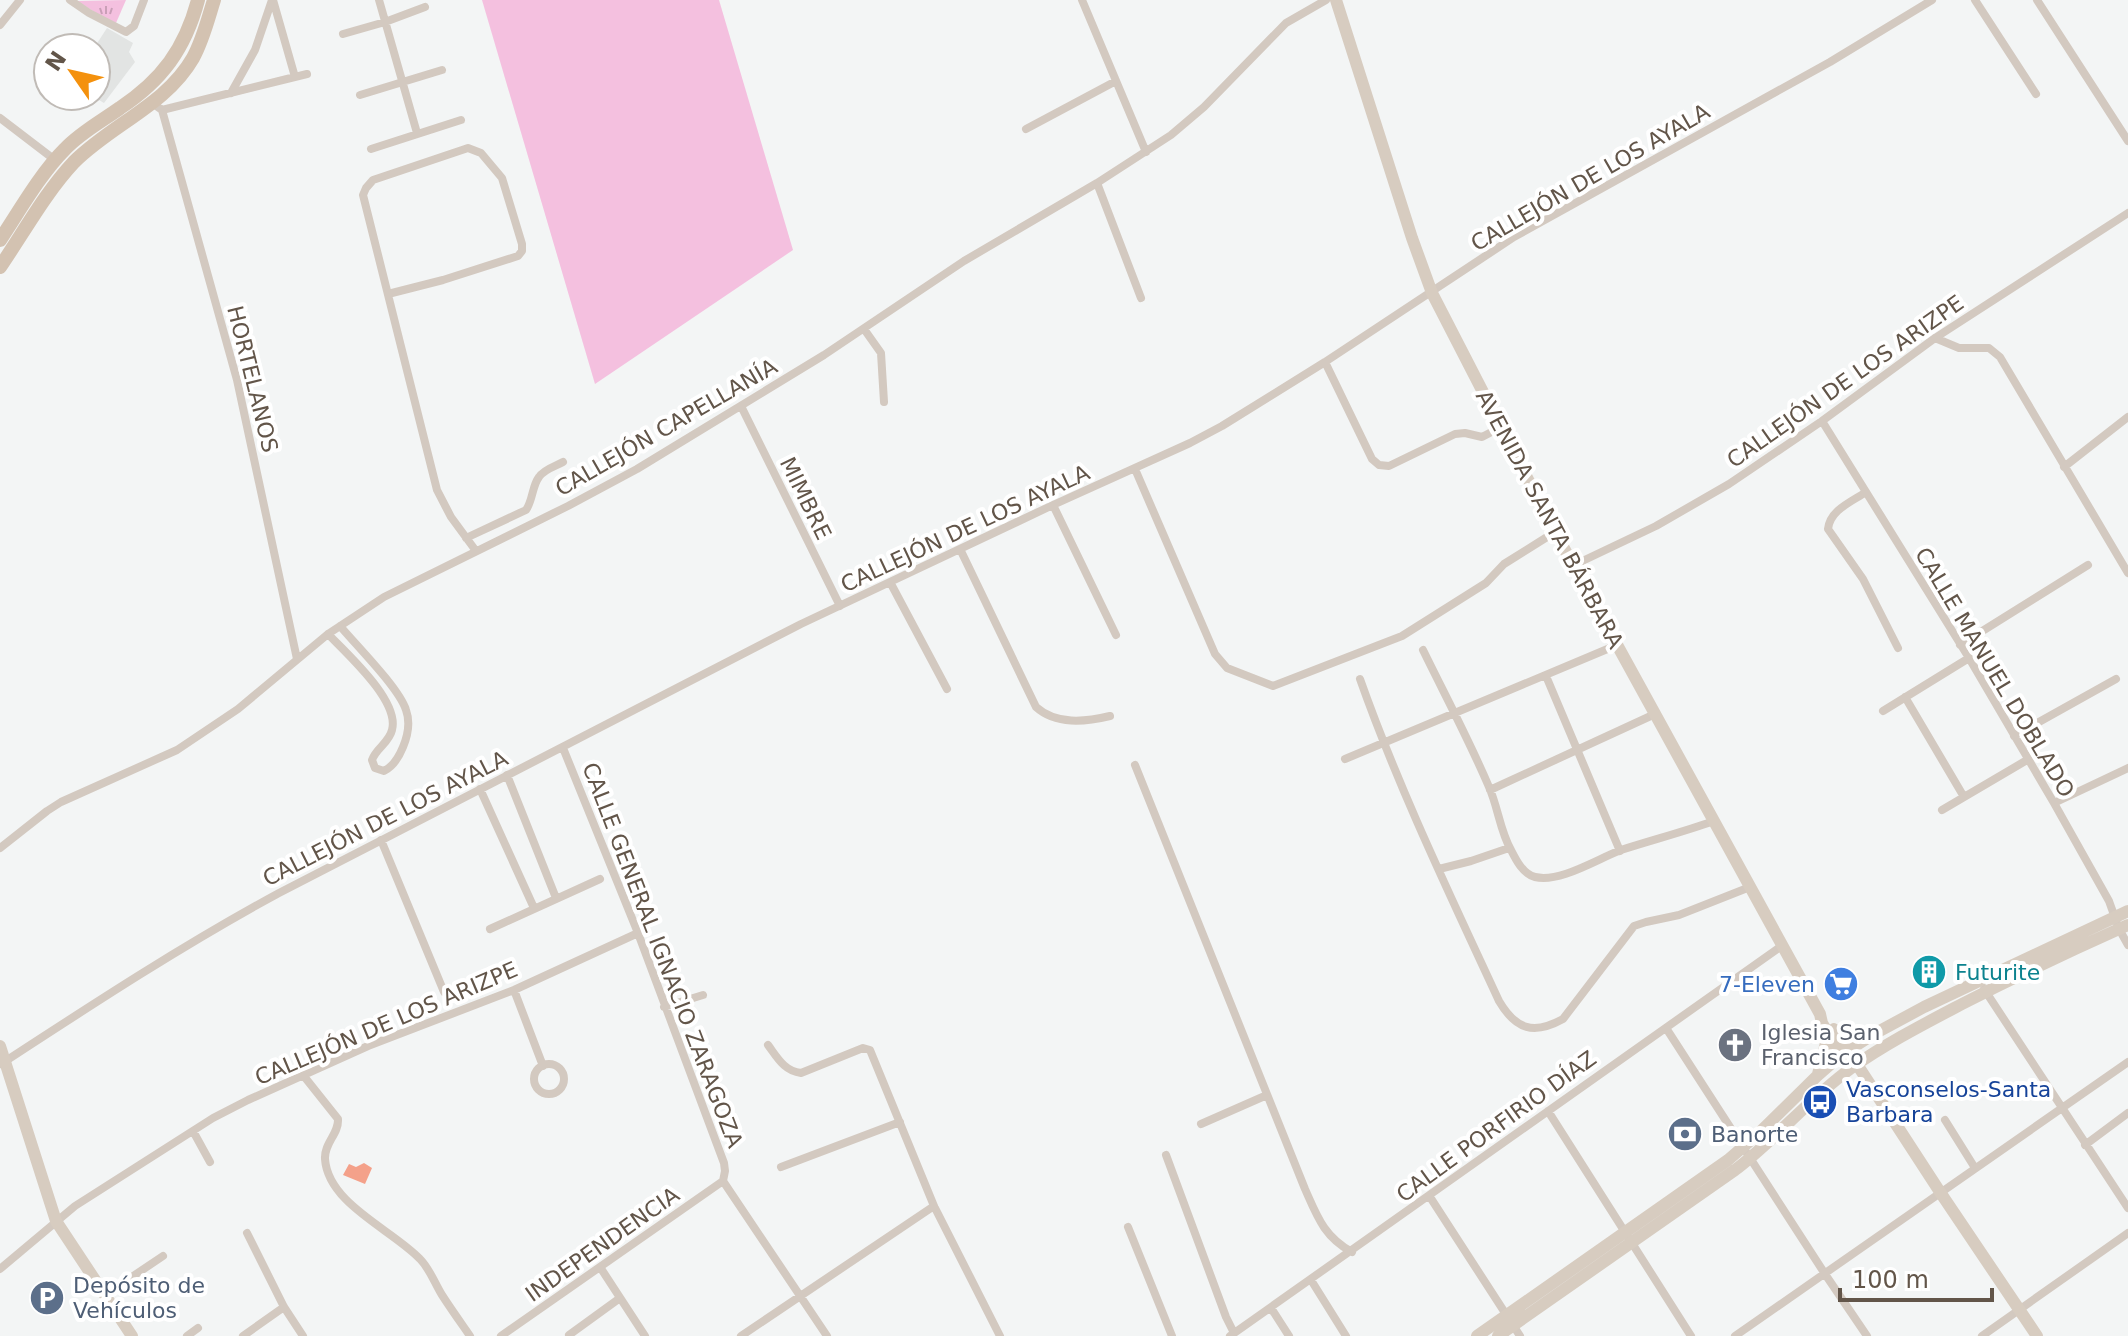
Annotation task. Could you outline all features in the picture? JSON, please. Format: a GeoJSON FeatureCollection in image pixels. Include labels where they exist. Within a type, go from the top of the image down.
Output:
{"type":"FeatureCollection","features":[{"type":"Feature","properties":{"kind":"main road"},"geometry":{"type":"LineString","coordinates":[[0,240],[55,160],[79,136],[163,74],[180,47],[198,0]]}},
{"type":"Feature","properties":{"kind":"main road"},"geometry":{"type":"LineString","coordinates":[[0,267],[73,164],[86,151],[157,107],[190,62],[214,0]]}},
{"type":"Feature","properties":{"kind":"street"},"geometry":{"type":"LineString","coordinates":[[0,25],[20,0]]}},
{"type":"Feature","properties":{"kind":"street"},"geometry":{"type":"LineString","coordinates":[[70,0],[122,32],[134,26],[144,0]]}},
{"type":"Feature","properties":{"kind":"street"},"geometry":{"type":"LineString","coordinates":[[231,93],[255,50],[272,0]]}},
{"type":"Feature","properties":{"kind":"street"},"geometry":{"type":"LineString","coordinates":[[272,0],[295,77]]}},
{"type":"Feature","properties":{"kind":"street"},"geometry":{"type":"LineString","coordinates":[[379,0],[417,133]]}},
{"type":"Feature","properties":{"kind":"street"},"geometry":{"type":"LineString","coordinates":[[1082,0],[1146,152]]}},
{"type":"Feature","properties":{"kind":"street","name":"CALLEJÓN CAPELLANÍA"},"geometry":{"type":"LineString","coordinates":[[0,848],[61,802],[177,750],[247,702],[328,634],[384,597],[637,469],[864,329],[964,261],[1146,152],[1204,107],[1286,23],[1326,0]]}},
{"type":"Feature","properties":{"kind":"street","name":"AVENIDA SANTA BÁRBARA"},"geometry":{"type":"LineString","coordinates":[[1336,0],[1432,293],[1555,532],[1821,1019],[1837,1032],[1853,1067],[2037,1336]]}},
{"type":"Feature","properties":{"kind":"street","name":"CALLEJÓN DE LOS AYALA"},"geometry":{"type":"LineString","coordinates":[[3,1063],[133,977],[215,928],[381,840],[789,631],[1222,426],[1527,229],[1830,62],[1932,0]]}},
{"type":"Feature","properties":{"kind":"street"},"geometry":{"type":"LineString","coordinates":[[1975,0],[2036,94]]}},
{"type":"Feature","properties":{"kind":"street"},"geometry":{"type":"LineString","coordinates":[[2037,0],[2128,141]]}},
{"type":"Feature","properties":{"kind":"street"},"geometry":{"type":"LineString","coordinates":[[343,34],[425,7]]}},
{"type":"Feature","properties":{"kind":"street"},"geometry":{"type":"LineString","coordinates":[[360,95],[442,70]]}},
{"type":"Feature","properties":{"kind":"street"},"geometry":{"type":"LineString","coordinates":[[157,107],[307,74]]}},
{"type":"Feature","properties":{"kind":"street"},"geometry":{"type":"LineString","coordinates":[[1026,129],[1116,81]]}},
{"type":"Feature","properties":{"kind":"street","name":"HORTELANOS"},"geometry":{"type":"LineString","coordinates":[[157,107],[237,380],[297,659]]}},
{"type":"Feature","properties":{"kind":"street"},"geometry":{"type":"LineString","coordinates":[[0,118],[55,160]]}},
{"type":"Feature","properties":{"kind":"street"},"geometry":{"type":"LineString","coordinates":[[371,149],[461,120]]}},
{"type":"Feature","properties":{"kind":"street"},"geometry":{"type":"LineString","coordinates":[[388,294],[473,271],[518,256],[522,251],[502,178],[481,153],[468,148],[373,180],[363,195],[437,490],[451,517],[476,551]]}},
{"type":"Feature","properties":{"kind":"street"},"geometry":{"type":"LineString","coordinates":[[1097,183],[1141,298]]}},
{"type":"Feature","properties":{"kind":"street","name":"CALLEJÓN DE LOS ARIZPE"},"geometry":{"type":"LineString","coordinates":[[1574,565],[1686,510],[1822,421],[1935,338],[2128,213]]}},
{"type":"Feature","properties":{"kind":"street"},"geometry":{"type":"LineString","coordinates":[[864,329],[881,353],[884,402]]}},
{"type":"Feature","properties":{"kind":"street"},"geometry":{"type":"LineString","coordinates":[[1935,338],[1959,348],[1984,347],[1996,353],[2128,573]]}},
{"type":"Feature","properties":{"kind":"street"},"geometry":{"type":"LineString","coordinates":[[1325,362],[1372,459],[1379,465],[1389,466],[1455,434],[1482,437],[1501,427]]}},
{"type":"Feature","properties":{"kind":"street","name":"MIMBRE"},"geometry":{"type":"LineString","coordinates":[[741,406],[840,606]]}},
{"type":"Feature","properties":{"kind":"street"},"geometry":{"type":"LineString","coordinates":[[2064,467],[2128,417]]}},
{"type":"Feature","properties":{"kind":"street","name":"CALLE MANUEL DOBLADO"},"geometry":{"type":"LineString","coordinates":[[1822,421],[1969,658],[2109,901],[2123,920],[2128,945]]}},
{"type":"Feature","properties":{"kind":"street"},"geometry":{"type":"LineString","coordinates":[[466,538],[526,510],[538,477],[563,462]]}},
{"type":"Feature","properties":{"kind":"street"},"geometry":{"type":"LineString","coordinates":[[1135,469],[1215,654],[1227,668],[1273,686],[1402,636],[1486,583],[1504,564],[1555,532]]}},
{"type":"Feature","properties":{"kind":"street"},"geometry":{"type":"LineString","coordinates":[[1866,492],[1835,513],[1828,529],[1863,579],[1898,648]]}},
{"type":"Feature","properties":{"kind":"street"},"geometry":{"type":"LineString","coordinates":[[1053,505],[1116,635]]}},
{"type":"Feature","properties":{"kind":"street"},"geometry":{"type":"LineString","coordinates":[[960,549],[1036,707],[1044,713],[1072,721],[1091,721],[1110,716]]}},
{"type":"Feature","properties":{"kind":"street"},"geometry":{"type":"LineString","coordinates":[[1960,645],[2088,565]]}},
{"type":"Feature","properties":{"kind":"street"},"geometry":{"type":"LineString","coordinates":[[890,582],[947,689]]}},
{"type":"Feature","properties":{"kind":"street"},"geometry":{"type":"LineString","coordinates":[[328,634],[380,691],[393,712],[394,725],[390,738],[372,760],[375,768],[384,771],[391,767],[404,744],[408,718],[402,700],[340,626]]}},
{"type":"Feature","properties":{"kind":"street"},"geometry":{"type":"LineString","coordinates":[[1345,759],[1617,645]]}},
{"type":"Feature","properties":{"kind":"street"},"geometry":{"type":"LineString","coordinates":[[1423,650],[1490,790],[1509,848],[1523,870],[1534,877],[1558,875],[1587,866],[1620,851],[1714,821]]}},
{"type":"Feature","properties":{"kind":"street"},"geometry":{"type":"LineString","coordinates":[[355,662],[364,655]]}},
{"type":"Feature","properties":{"kind":"street"},"geometry":{"type":"LineString","coordinates":[[1883,711],[1969,658]]}},
{"type":"Feature","properties":{"kind":"street"},"geometry":{"type":"LineString","coordinates":[[1546,676],[1620,851]]}},
{"type":"Feature","properties":{"kind":"street"},"geometry":{"type":"LineString","coordinates":[[1360,679],[1383,743],[1499,1001],[1507,1016],[1527,1028],[1553,1025],[1563,1019],[1634,926],[1679,915],[1750,887]]}},
{"type":"Feature","properties":{"kind":"street"},"geometry":{"type":"LineString","coordinates":[[2014,736],[2116,679]]}},
{"type":"Feature","properties":{"kind":"street"},"geometry":{"type":"LineString","coordinates":[[1905,697],[1964,797]]}},
{"type":"Feature","properties":{"kind":"street"},"geometry":{"type":"LineString","coordinates":[[1490,790],[1655,714]]}},
{"type":"Feature","properties":{"kind":"street","name":"CALLE GENERAL IGNACIO ZARAGOZA"},"geometry":{"type":"LineString","coordinates":[[563,748],[638,933],[725,1166],[723,1181],[827,1336]]}},
{"type":"Feature","properties":{"kind":"street"},"geometry":{"type":"LineString","coordinates":[[1942,810],[2027,760]]}},
{"type":"Feature","properties":{"kind":"street"},"geometry":{"type":"LineString","coordinates":[[1135,765],[1316,1213],[1332,1240],[1352,1252]]}},
{"type":"Feature","properties":{"kind":"street"},"geometry":{"type":"LineString","coordinates":[[2054,803],[2128,768]]}},
{"type":"Feature","properties":{"kind":"street"},"geometry":{"type":"LineString","coordinates":[[507,775],[556,898]]}},
{"type":"Feature","properties":{"kind":"street"},"geometry":{"type":"LineString","coordinates":[[480,789],[534,908]]}},
{"type":"Feature","properties":{"kind":"street"},"geometry":{"type":"LineString","coordinates":[[381,840],[444,992]]}},
{"type":"Feature","properties":{"kind":"street"},"geometry":{"type":"LineString","coordinates":[[1439,869],[1509,848]]}},
{"type":"Feature","properties":{"kind":"street"},"geometry":{"type":"LineString","coordinates":[[490,929],[600,879]]}},
{"type":"Feature","properties":{"kind":"street"},"geometry":{"type":"LineString","coordinates":[[1746,1154],[1817,1076],[1845,1052],[1924,1007],[1982,987],[2123,920]]}},
{"type":"Feature","properties":{"kind":"street","name":"CALLEJÓN DE LOS ARIZPE"},"geometry":{"type":"LineString","coordinates":[[0,1269],[56,1221],[141,1162],[236,1106],[368,1046],[514,990],[638,933]]}},
{"type":"Feature","properties":{"kind":"street","name":"CALLE PORFIRIO DÍAZ"},"geometry":{"type":"LineString","coordinates":[[1232,1334],[1783,945]]}},
{"type":"Feature","properties":{"kind":"street"},"geometry":{"type":"LineString","coordinates":[[1498,1336],[1746,1154],[1853,1067],[1982,987]]}},
{"type":"Feature","properties":{"kind":"street"},"geometry":{"type":"LineString","coordinates":[[1982,987],[2128,1208]]}},
{"type":"Feature","properties":{"kind":"street"},"geometry":{"type":"LineString","coordinates":[[514,990],[543,1066]]}},
{"type":"Feature","properties":{"kind":"street"},"geometry":{"type":"LineString","coordinates":[[664,1007],[703,995]]}},
{"type":"Feature","properties":{"kind":"street"},"geometry":{"type":"LineString","coordinates":[[1817,1076],[1826,1043],[1821,1019]]}},
{"type":"Feature","properties":{"kind":"street"},"geometry":{"type":"LineString","coordinates":[[1666,1028],[1867,1336]]}},
{"type":"Feature","properties":{"kind":"street"},"geometry":{"type":"LineString","coordinates":[[768,1045],[785,1068],[797,1073],[868,1048],[934,1206],[1000,1336]]}},
{"type":"Feature","properties":{"kind":"street"},"geometry":{"type":"LineString","coordinates":[[0,1046],[56,1221],[132,1336]]}},
{"type":"Feature","properties":{"kind":"street"},"geometry":{"type":"LineString","coordinates":[[1735,1336],[2128,1062]]}},
{"type":"Feature","properties":{"kind":"street"},"geometry":{"type":"LineString","coordinates":[[303,1075],[338,1119],[325,1161],[332,1181],[354,1205],[423,1262],[470,1336]]}},
{"type":"Feature","properties":{"kind":"street"},"geometry":{"type":"LineString","coordinates":[[1201,1124],[1267,1095]]}},
{"type":"Feature","properties":{"kind":"street"},"geometry":{"type":"LineString","coordinates":[[1548,1111],[1691,1336]]}},
{"type":"Feature","properties":{"kind":"street"},"geometry":{"type":"LineString","coordinates":[[2085,1145],[2128,1113]]}},
{"type":"Feature","properties":{"kind":"street"},"geometry":{"type":"LineString","coordinates":[[1945,1120],[1975,1168]]}},
{"type":"Feature","properties":{"kind":"street"},"geometry":{"type":"LineString","coordinates":[[781,1167],[900,1122]]}},
{"type":"Feature","properties":{"kind":"street"},"geometry":{"type":"LineString","coordinates":[[193,1131],[210,1162]]}},
{"type":"Feature","properties":{"kind":"street"},"geometry":{"type":"LineString","coordinates":[[1166,1155],[1232,1334]]}},
{"type":"Feature","properties":{"kind":"street","name":"INDEPENDENCIA"},"geometry":{"type":"LineString","coordinates":[[501,1336],[723,1181]]}},
{"type":"Feature","properties":{"kind":"street"},"geometry":{"type":"LineString","coordinates":[[1430,1197],[1513,1326]]}},
{"type":"Feature","properties":{"kind":"street"},"geometry":{"type":"LineString","coordinates":[[741,1336],[934,1206]]}},
{"type":"Feature","properties":{"kind":"street"},"geometry":{"type":"LineString","coordinates":[[1128,1227],[1172,1336]]}},
{"type":"Feature","properties":{"kind":"street"},"geometry":{"type":"LineString","coordinates":[[247,1233],[284,1307],[303,1336]]}},
{"type":"Feature","properties":{"kind":"street"},"geometry":{"type":"LineString","coordinates":[[1982,1336],[2128,1233]]}},
{"type":"Feature","properties":{"kind":"street"},"geometry":{"type":"LineString","coordinates":[[105,1295],[163,1256]]}},
{"type":"Feature","properties":{"kind":"street"},"geometry":{"type":"LineString","coordinates":[[600,1267],[645,1336]]}},
{"type":"Feature","properties":{"kind":"street"},"geometry":{"type":"LineString","coordinates":[[1311,1280],[1346,1336]]}},
{"type":"Feature","properties":{"kind":"street"},"geometry":{"type":"LineString","coordinates":[[569,1335],[620,1298]]}},
{"type":"Feature","properties":{"kind":"street"},"geometry":{"type":"LineString","coordinates":[[243,1336],[284,1307]]}},
{"type":"Feature","properties":{"kind":"street"},"geometry":{"type":"LineString","coordinates":[[1271,1308],[1289,1336]]}},
{"type":"Feature","properties":{"kind":"street"},"geometry":{"type":"LineString","coordinates":[[1477,1336],[1513,1326]]}},
{"type":"Feature","properties":{"kind":"street"},"geometry":{"type":"LineString","coordinates":[[187,1336],[198,1328]]}},
{"type":"Feature","properties":{"kind":"shaded area"},"geometry":{"type":"Polygon","coordinates":[[[107,28],[133,43],[129,52],[135,62],[112,92],[112,32],[104,32],[107,28]]]}},
{"type":"Feature","properties":{"kind":"shaded area"},"geometry":{"type":"Polygon","coordinates":[[[364,1163],[372,1168],[365,1184],[343,1175],[349,1164],[356,1167],[364,1163]]]}},
{"type":"Feature","properties":{"kind":"green space"},"geometry":{"type":"Polygon","coordinates":[[[126,0],[116,23],[77,1],[126,0]]]}},
{"type":"Feature","properties":{"kind":"green space"},"geometry":{"type":"Polygon","coordinates":[[[482,0],[719,0],[793,250],[595,384],[482,0]]]}},
{"type":"Feature","properties":{"kind":"place","name":"Futurite"},"geometry":{"type":"Point","coordinates":[1929,972]}},
{"type":"Feature","properties":{"kind":"place","name":"7-Eleven"},"geometry":{"type":"Point","coordinates":[1841,984]}},
{"type":"Feature","properties":{"kind":"place","name":"Iglesia San Francisco"},"geometry":{"type":"Point","coordinates":[1735,1045]}},
{"type":"Feature","properties":{"kind":"place","name":"Vasconselos-Santa Barbara"},"geometry":{"type":"Point","coordinates":[1820,1102]}},
{"type":"Feature","properties":{"kind":"place","name":"Banorte"},"geometry":{"type":"Point","coordinates":[1685,1134]}},
{"type":"Feature","properties":{"kind":"place","name":"Depósito de Vehículos"},"geometry":{"type":"Point","coordinates":[47,1298]}}]}
